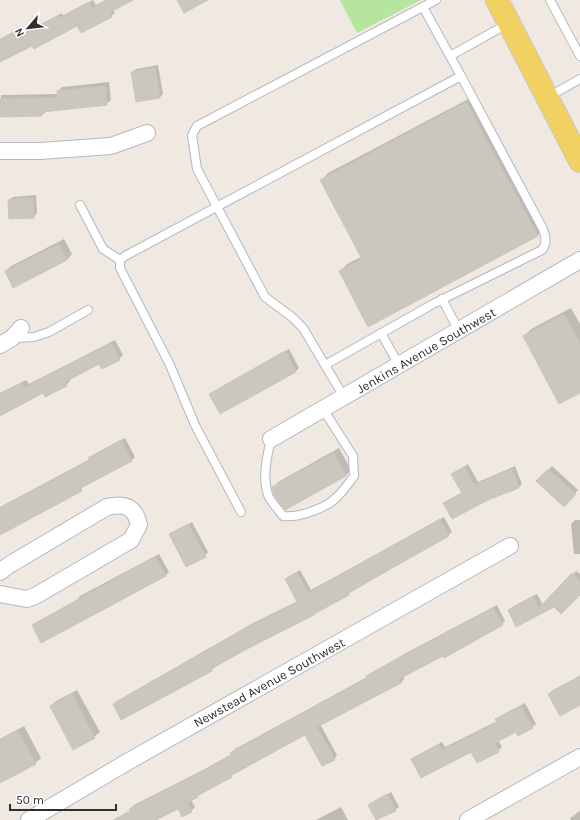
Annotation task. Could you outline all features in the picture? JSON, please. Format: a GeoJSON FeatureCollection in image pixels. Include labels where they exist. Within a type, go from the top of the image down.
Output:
{"type":"FeatureCollection","features":[{"type":"Feature","properties":{"kind":"main road"},"geometry":{"type":"LineString","coordinates":[[497,0],[580,161]]}},
{"type":"Feature","properties":{"kind":"street"},"geometry":{"type":"LineString","coordinates":[[0,151],[40,151],[111,146],[147,133]]}},
{"type":"Feature","properties":{"kind":"street","name":"Jenkins Avenue Southwest"},"geometry":{"type":"LineString","coordinates":[[270,439],[580,260]]}},
{"type":"Feature","properties":{"kind":"street"},"geometry":{"type":"LineString","coordinates":[[0,572],[9,564],[106,507],[118,504],[129,508],[137,515],[140,525],[131,540],[44,592],[27,599],[0,594]]}},
{"type":"Feature","properties":{"kind":"street","name":"Newstead Avenue Southwest"},"geometry":{"type":"LineString","coordinates":[[29,820],[129,761],[510,546]]}},
{"type":"Feature","properties":{"kind":"street"},"geometry":{"type":"LineString","coordinates":[[468,820],[580,757]]}},
{"type":"Feature","properties":{"kind":"lane"},"geometry":{"type":"LineString","coordinates":[[344,397],[303,328],[292,316],[265,297],[197,169],[192,135],[197,126],[436,0]]}},
{"type":"Feature","properties":{"kind":"lane"},"geometry":{"type":"LineString","coordinates":[[550,0],[580,56]]}},
{"type":"Feature","properties":{"kind":"lane"},"geometry":{"type":"LineString","coordinates":[[325,365],[442,299],[542,250],[546,245],[546,237],[543,230],[423,7]]}},
{"type":"Feature","properties":{"kind":"lane"},"geometry":{"type":"LineString","coordinates":[[450,56],[509,23]]}},
{"type":"Feature","properties":{"kind":"lane"},"geometry":{"type":"LineString","coordinates":[[120,260],[461,76]]}},
{"type":"Feature","properties":{"kind":"lane"},"geometry":{"type":"LineString","coordinates":[[547,97],[580,80]]}},
{"type":"Feature","properties":{"kind":"lane"},"geometry":{"type":"LineString","coordinates":[[80,205],[103,249],[120,260]]}},
{"type":"Feature","properties":{"kind":"lane"},"geometry":{"type":"LineString","coordinates":[[120,260],[120,268],[170,365],[195,425],[241,512]]}},
{"type":"Feature","properties":{"kind":"lane"},"geometry":{"type":"LineString","coordinates":[[442,299],[459,331]]}},
{"type":"Feature","properties":{"kind":"lane"},"geometry":{"type":"LineString","coordinates":[[11,337],[34,337],[48,332],[88,310]]}},
{"type":"Feature","properties":{"kind":"lane"},"geometry":{"type":"LineString","coordinates":[[381,333],[399,365]]}},
{"type":"Feature","properties":{"kind":"lane"},"geometry":{"type":"LineString","coordinates":[[270,439],[266,468],[266,482],[269,496],[283,516],[293,517],[313,511],[337,497],[354,476],[353,456],[323,409]]}},
{"type":"Feature","properties":{"kind":"green space"},"geometry":{"type":"Polygon","coordinates":[[[340,0],[421,0],[357,33],[340,0]]]}},
{"type":"Feature","properties":{"kind":"building"},"geometry":{"type":"Polygon","coordinates":[[[106,0],[133,0],[109,13],[112,17],[81,33],[77,26],[34,49],[32,46],[0,62],[0,40],[16,31],[19,36],[58,16],[59,18],[89,2],[92,8],[106,0]]]}},
{"type":"Feature","properties":{"kind":"building"},"geometry":{"type":"Polygon","coordinates":[[[177,0],[208,0],[184,13],[177,0]]]}},
{"type":"Feature","properties":{"kind":"building"},"geometry":{"type":"Polygon","coordinates":[[[155,68],[160,98],[136,102],[131,72],[155,68]]]}},
{"type":"Feature","properties":{"kind":"building"},"geometry":{"type":"Polygon","coordinates":[[[105,86],[107,105],[42,112],[42,116],[0,117],[0,99],[57,98],[57,91],[105,86]]]}},
{"type":"Feature","properties":{"kind":"building"},"geometry":{"type":"Polygon","coordinates":[[[466,102],[538,236],[368,327],[339,271],[362,259],[320,180],[466,102]]]}},
{"type":"Feature","properties":{"kind":"building"},"geometry":{"type":"Polygon","coordinates":[[[33,198],[34,218],[9,219],[8,200],[33,198]]]}},
{"type":"Feature","properties":{"kind":"building"},"geometry":{"type":"Polygon","coordinates":[[[59,244],[67,260],[13,288],[5,271],[59,244]]]}},
{"type":"Feature","properties":{"kind":"building"},"geometry":{"type":"Polygon","coordinates":[[[564,314],[580,344],[580,393],[559,404],[523,336],[564,314]]]}},
{"type":"Feature","properties":{"kind":"building"},"geometry":{"type":"Polygon","coordinates":[[[111,343],[120,360],[102,369],[99,364],[65,382],[67,386],[45,397],[43,393],[0,416],[0,394],[22,383],[24,388],[111,343]]]}},
{"type":"Feature","properties":{"kind":"building"},"geometry":{"type":"Polygon","coordinates":[[[285,351],[296,372],[220,414],[209,394],[285,351]]]}},
{"type":"Feature","properties":{"kind":"building"},"geometry":{"type":"Polygon","coordinates":[[[121,440],[132,461],[81,488],[82,491],[0,535],[0,508],[90,460],[88,458],[121,440]]]}},
{"type":"Feature","properties":{"kind":"building"},"geometry":{"type":"Polygon","coordinates":[[[334,453],[346,476],[285,510],[274,495],[272,487],[334,453]]]}},
{"type":"Feature","properties":{"kind":"building"},"geometry":{"type":"Polygon","coordinates":[[[464,467],[474,485],[512,469],[519,488],[490,499],[452,519],[443,503],[462,493],[451,474],[464,467]]]}},
{"type":"Feature","properties":{"kind":"building"},"geometry":{"type":"Polygon","coordinates":[[[548,469],[576,494],[564,507],[536,481],[548,469]]]}},
{"type":"Feature","properties":{"kind":"building"},"geometry":{"type":"Polygon","coordinates":[[[440,519],[449,536],[348,593],[349,595],[314,615],[245,650],[211,669],[212,671],[121,720],[113,704],[250,626],[297,602],[285,579],[297,572],[308,593],[440,519]]]}},
{"type":"Feature","properties":{"kind":"building"},"geometry":{"type":"Polygon","coordinates":[[[188,524],[206,557],[186,567],[169,534],[188,524]]]}},
{"type":"Feature","properties":{"kind":"building"},"geometry":{"type":"Polygon","coordinates":[[[155,557],[166,576],[41,643],[32,625],[155,557]]]}},
{"type":"Feature","properties":{"kind":"building"},"geometry":{"type":"Polygon","coordinates":[[[572,573],[580,581],[580,595],[561,614],[554,607],[516,627],[508,610],[533,597],[539,608],[572,573]]]}},
{"type":"Feature","properties":{"kind":"building"},"geometry":{"type":"Polygon","coordinates":[[[493,608],[503,625],[444,658],[443,656],[399,679],[401,683],[317,727],[335,760],[322,766],[305,735],[231,775],[232,777],[197,796],[198,797],[187,803],[192,812],[182,817],[178,809],[156,820],[114,820],[131,811],[129,809],[199,773],[231,755],[230,753],[367,678],[366,676],[493,608]]]}},
{"type":"Feature","properties":{"kind":"building"},"geometry":{"type":"Polygon","coordinates":[[[580,676],[580,705],[560,716],[548,694],[580,676]]]}},
{"type":"Feature","properties":{"kind":"building"},"geometry":{"type":"Polygon","coordinates":[[[72,694],[95,738],[73,750],[50,706],[72,694]]]}},
{"type":"Feature","properties":{"kind":"building"},"geometry":{"type":"Polygon","coordinates":[[[521,706],[533,728],[518,736],[516,732],[495,743],[499,752],[477,763],[471,752],[421,778],[411,759],[439,744],[442,750],[497,722],[495,719],[521,706]]]}},
{"type":"Feature","properties":{"kind":"building"},"geometry":{"type":"Polygon","coordinates":[[[18,731],[36,764],[0,783],[0,740],[18,731]]]}},
{"type":"Feature","properties":{"kind":"building"},"geometry":{"type":"Polygon","coordinates":[[[387,794],[396,811],[376,820],[368,805],[387,794]]]}}]}
